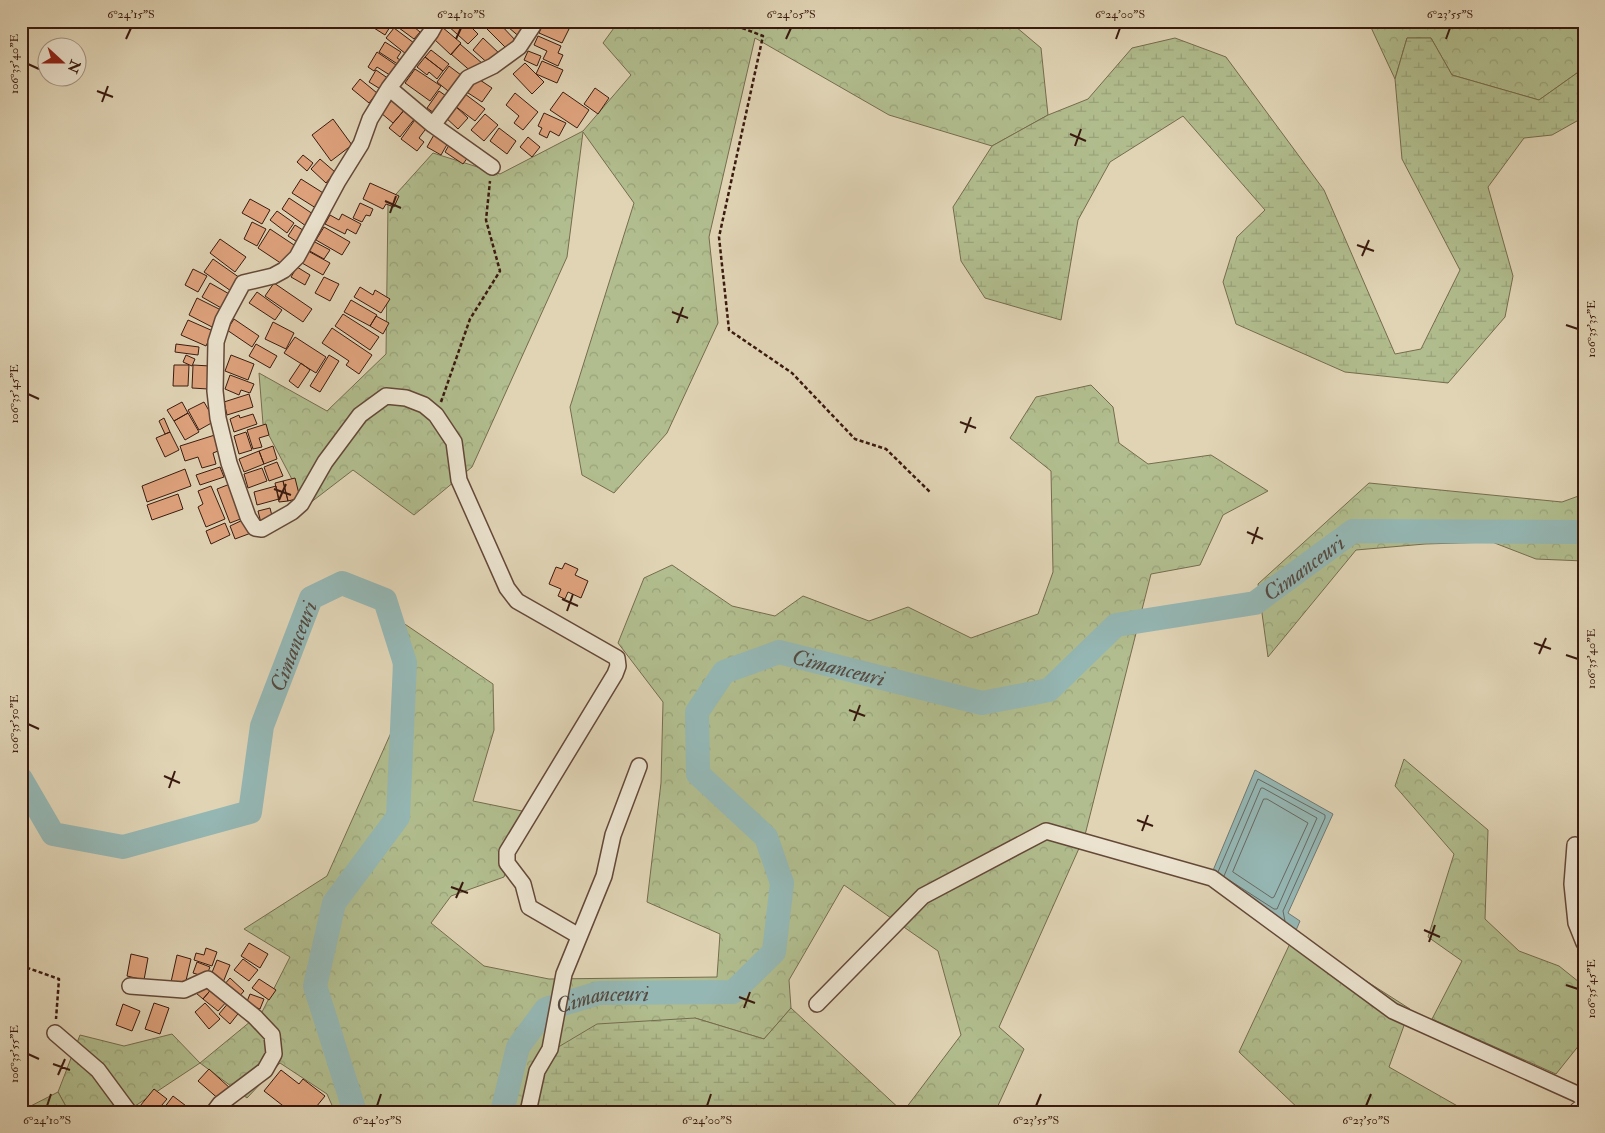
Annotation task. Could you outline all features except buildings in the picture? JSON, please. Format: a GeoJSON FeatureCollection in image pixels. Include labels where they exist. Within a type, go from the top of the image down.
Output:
{"type":"FeatureCollection","features":[{"type":"Feature","properties":{"kind":"street"},"geometry":{"type":"LineString","coordinates":[[437,21],[370,119],[361,144],[338,181],[297,257],[284,270],[272,276],[243,283],[223,320],[216,342],[215,391],[218,418],[229,463],[248,516],[256,528],[262,529],[292,512],[301,504],[326,462],[360,415],[386,396],[406,398],[424,405],[436,415],[454,442],[459,480],[507,588],[517,601],[617,658],[618,666],[615,674],[507,852],[508,863],[523,884],[529,907],[579,936]]}},
{"type":"Feature","properties":{"kind":"street"},"geometry":{"type":"LineString","coordinates":[[433,125],[468,78],[493,66],[519,47],[536,21]]}},
{"type":"Feature","properties":{"kind":"street"},"geometry":{"type":"LineString","coordinates":[[390,88],[433,125],[492,167]]}},
{"type":"Feature","properties":{"kind":"street"},"geometry":{"type":"LineString","coordinates":[[528,1112],[537,1071],[550,1049],[564,974],[604,876],[612,835],[639,766]]}},
{"type":"Feature","properties":{"kind":"street"},"geometry":{"type":"LineString","coordinates":[[817,1004],[923,896],[1046,831],[1212,878],[1393,1011],[1577,1094],[1584,1099]]}},
{"type":"Feature","properties":{"kind":"street"},"geometry":{"type":"LineString","coordinates":[[1575,845],[1572,884],[1576,923],[1584,942]]}},
{"type":"Feature","properties":{"kind":"street"},"geometry":{"type":"LineString","coordinates":[[130,986],[184,990],[208,979],[255,1016],[272,1035],[274,1054],[266,1070],[220,1104],[214,1112]]}},
{"type":"Feature","properties":{"kind":"street"},"geometry":{"type":"LineString","coordinates":[[55,1033],[98,1070],[129,1112]]}},
{"type":"Feature","properties":{"kind":"street"},"geometry":{"type":"LineString","coordinates":[[1578,1112],[1584,1108]]}},
{"type":"Feature","properties":{"kind":"path"},"geometry":{"type":"LineString","coordinates":[[724,21],[763,36],[719,237],[729,330],[792,373],[855,439],[886,449],[931,493]]}},
{"type":"Feature","properties":{"kind":"path"},"geometry":{"type":"LineString","coordinates":[[436,415],[470,319],[500,271],[486,220],[492,167]]}},
{"type":"Feature","properties":{"kind":"path"},"geometry":{"type":"LineString","coordinates":[[21,964],[59,979],[55,1033]]}},
{"type":"Feature","properties":{"kind":"green space"},"geometry":{"type":"Polygon","coordinates":[[[619,21],[941,21],[938,26],[960,21],[1009,21],[1041,48],[1048,115],[992,146],[889,115],[755,38],[709,237],[718,323],[667,433],[614,493],[582,475],[570,407],[634,203],[583,132],[567,257],[472,467],[414,515],[353,470],[306,506],[263,424],[259,373],[327,411],[386,354],[388,203],[433,153],[500,174],[583,131],[631,75],[603,43],[619,21]]]}},
{"type":"Feature","properties":{"kind":"green space"},"geometry":{"type":"Polygon","coordinates":[[[1368,21],[1584,21],[1584,68],[1539,100],[1452,75],[1431,38],[1407,38],[1395,79],[1368,21]]]}},
{"type":"Feature","properties":{"kind":"green space"},"geometry":{"type":"Polygon","coordinates":[[[1175,38],[1226,57],[1324,190],[1395,354],[1421,349],[1460,270],[1402,159],[1395,79],[1407,38],[1431,38],[1452,75],[1539,100],[1584,68],[1584,117],[1552,135],[1524,138],[1488,187],[1513,276],[1505,317],[1448,383],[1345,372],[1236,324],[1223,282],[1237,237],[1265,210],[1183,116],[1110,162],[1078,220],[1061,320],[985,298],[961,261],[953,207],[992,146],[1048,115],[1088,99],[1132,48],[1175,38]]]}},
{"type":"Feature","properties":{"kind":"green space"},"geometry":{"type":"Polygon","coordinates":[[[1091,385],[1113,407],[1119,443],[1148,464],[1211,455],[1268,491],[1223,515],[1200,565],[1151,574],[1085,835],[999,1027],[1024,1049],[996,1110],[998,1112],[903,1112],[961,1035],[938,951],[844,885],[789,980],[791,1008],[764,1039],[695,1018],[526,1112],[335,1112],[327,1094],[280,1063],[247,1098],[200,1063],[262,1012],[290,957],[244,929],[327,876],[394,726],[393,616],[493,684],[494,730],[473,801],[522,811],[504,877],[451,896],[431,923],[484,966],[549,979],[717,977],[720,934],[647,902],[661,783],[663,702],[618,643],[644,578],[672,565],[732,606],[775,616],[803,596],[869,621],[908,607],[971,638],[1038,614],[1053,572],[1051,471],[1010,438],[1036,397],[1091,385]]]}},
{"type":"Feature","properties":{"kind":"green space"},"geometry":{"type":"Polygon","coordinates":[[[1369,483],[1562,502],[1584,494],[1584,561],[1536,559],[1492,542],[1425,544],[1356,550],[1268,657],[1258,584],[1369,483]]]}},
{"type":"Feature","properties":{"kind":"green space"},"geometry":{"type":"Polygon","coordinates":[[[1404,759],[1488,830],[1485,919],[1519,951],[1559,966],[1584,986],[1584,1039],[1556,1074],[1432,1019],[1462,961],[1428,937],[1454,854],[1395,786],[1404,759]]]}},
{"type":"Feature","properties":{"kind":"green space"},"geometry":{"type":"Polygon","coordinates":[[[1294,935],[1410,1009],[1389,1067],[1468,1112],[1302,1112],[1239,1052],[1294,935]]]}},
{"type":"Feature","properties":{"kind":"green space"},"geometry":{"type":"Polygon","coordinates":[[[791,1008],[903,1112],[526,1112],[555,1049],[597,1024],[695,1018],[764,1039],[791,1008]]]}},
{"type":"Feature","properties":{"kind":"green space"},"geometry":{"type":"Polygon","coordinates":[[[172,1034],[200,1063],[126,1112],[69,1112],[58,1092],[80,1035],[124,1046],[172,1034]]]}},
{"type":"Feature","properties":{"kind":"green space"},"geometry":{"type":"Polygon","coordinates":[[[58,1092],[69,1112],[21,1112],[21,1111],[58,1092]]]}},
{"type":"Feature","properties":{"kind":"water"},"geometry":{"type":"Polygon","coordinates":[[[1255,770],[1333,814],[1288,913],[1300,921],[1294,935],[1209,880],[1255,770]]]}},
{"type":"Feature","properties":{"kind":"waterway","name":"Cimanceuri"},"geometry":{"type":"LineString","coordinates":[[502,1112],[518,1047],[546,1009],[599,993],[733,992],[774,952],[782,883],[766,837],[698,774],[697,712],[724,672],[779,652],[982,703],[1049,690],[1116,625],[1255,603],[1353,531],[1584,532]]}},
{"type":"Feature","properties":{"kind":"waterway","name":"Cimanceuri"},"geometry":{"type":"LineString","coordinates":[[21,779],[53,834],[123,847],[250,812],[262,726],[311,598],[342,583],[385,600],[405,663],[398,817],[334,903],[315,986],[355,1112]]}}]}
